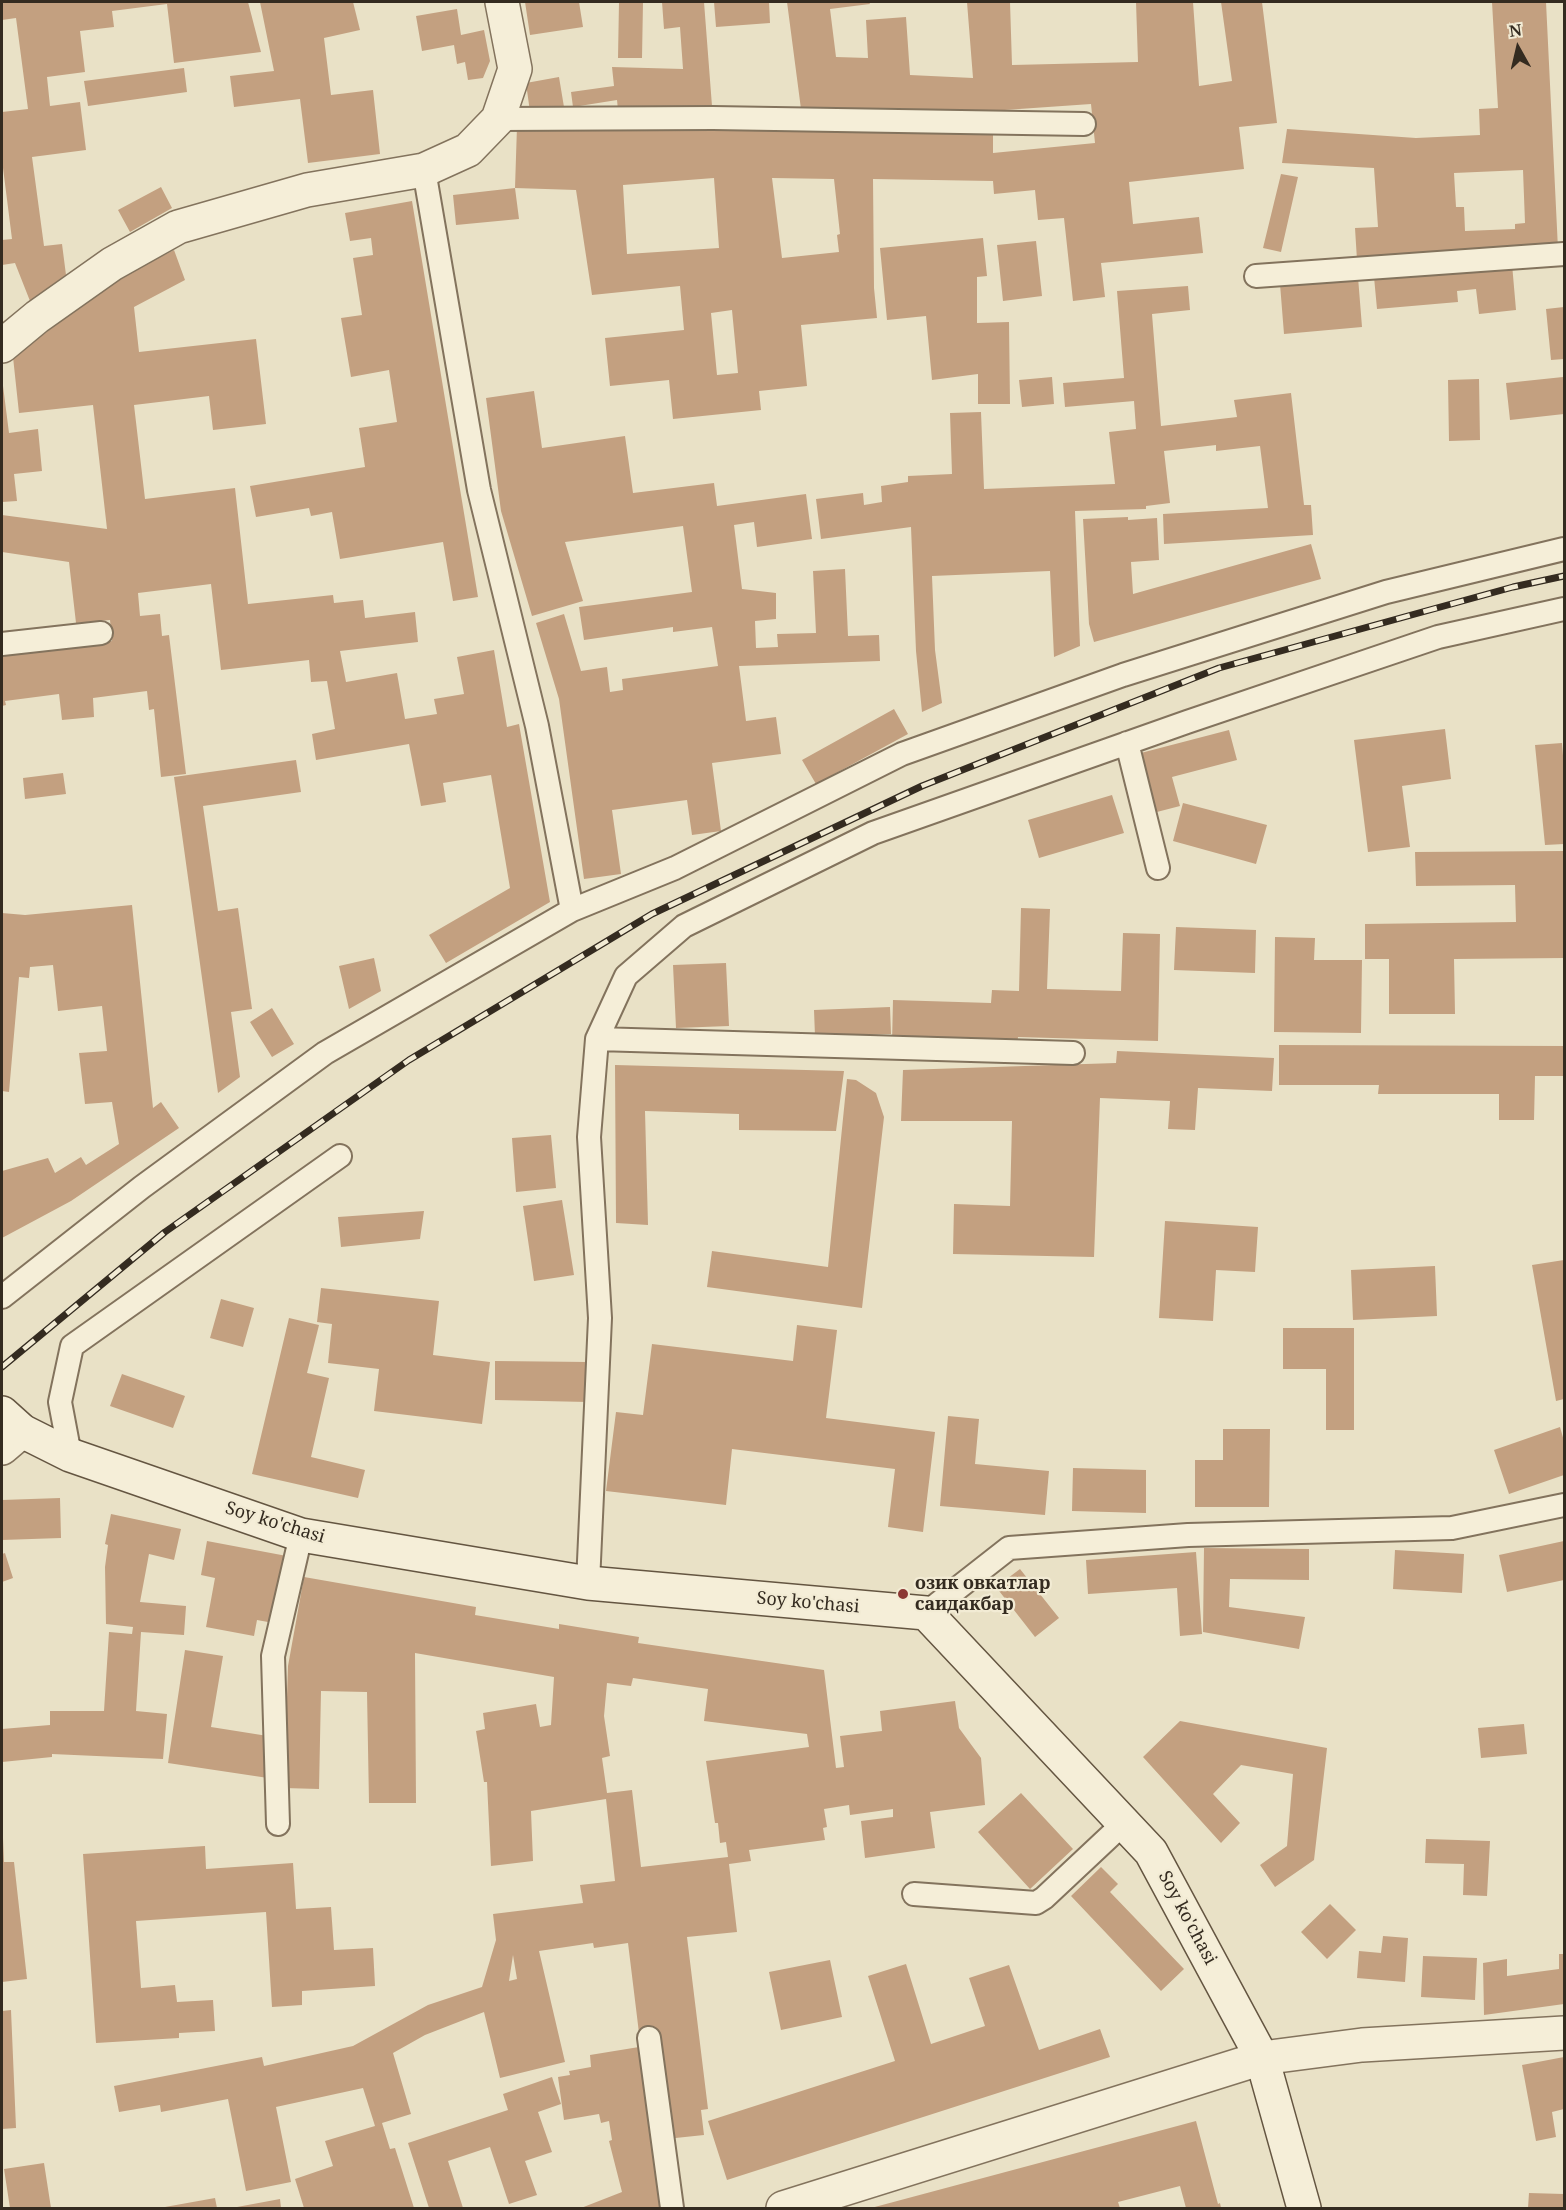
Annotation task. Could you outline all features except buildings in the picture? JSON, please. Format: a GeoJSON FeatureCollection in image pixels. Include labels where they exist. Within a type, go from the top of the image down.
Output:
{"type":"FeatureCollection","features":[{"type":"Feature","properties":{"kind":"main road"},"geometry":{"type":"LineString","coordinates":[[2,346],[37,317],[112,264],[178,227],[307,190],[424,170],[468,150],[498,119],[515,69],[502,2]]}},
{"type":"Feature","properties":{"kind":"main road","name":"Soy ko'chasi"},"geometry":{"type":"LineString","coordinates":[[8,1431],[70,1455],[301,1535],[588,1583],[926,1613],[1151,1852],[1262,2058],[1304,2208]]}},
{"type":"Feature","properties":{"kind":"main road"},"geometry":{"type":"LineString","coordinates":[[783,2208],[1262,2058],[1362,2045],[1564,2033]]}},
{"type":"Feature","properties":{"kind":"lane"},"geometry":{"type":"LineString","coordinates":[[498,119],[713,118],[1084,124]]}},
{"type":"Feature","properties":{"kind":"lane"},"geometry":{"type":"LineString","coordinates":[[424,170],[479,490],[537,726],[572,910]]}},
{"type":"Feature","properties":{"kind":"lane"},"geometry":{"type":"LineString","coordinates":[[1256,276],[1564,254]]}},
{"type":"Feature","properties":{"kind":"lane"},"geometry":{"type":"LineString","coordinates":[[2,1297],[142,1187],[325,1053],[572,910],[675,868],[902,754],[1123,675],[1386,592],[1564,549]]}},
{"type":"Feature","properties":{"kind":"lane"},"geometry":{"type":"LineString","coordinates":[[588,1583],[600,1318],[589,1137],[597,1039],[626,976],[684,926],[873,833],[1438,637],[1564,609]]}},
{"type":"Feature","properties":{"kind":"lane"},"geometry":{"type":"LineString","coordinates":[[2,644],[101,633]]}},
{"type":"Feature","properties":{"kind":"lane"},"geometry":{"type":"LineString","coordinates":[[1127,743],[1158,868]]}},
{"type":"Feature","properties":{"kind":"lane"},"geometry":{"type":"LineString","coordinates":[[597,1039],[1073,1053]]}},
{"type":"Feature","properties":{"kind":"lane"},"geometry":{"type":"LineString","coordinates":[[70,1455],[60,1402],[72,1346],[340,1156]]}},
{"type":"Feature","properties":{"kind":"lane"},"geometry":{"type":"LineString","coordinates":[[926,1613],[1009,1548],[1188,1535],[1452,1528],[1564,1505]]}},
{"type":"Feature","properties":{"kind":"lane"},"geometry":{"type":"LineString","coordinates":[[278,1824],[273,1656],[301,1535]]}},
{"type":"Feature","properties":{"kind":"lane"},"geometry":{"type":"LineString","coordinates":[[914,1894],[1036,1903],[1124,1823]]}},
{"type":"Feature","properties":{"kind":"lane"},"geometry":{"type":"LineString","coordinates":[[649,2038],[672,2208]]}},
{"type":"Feature","properties":{"kind":"railway"},"geometry":{"type":"LineString","coordinates":[[2,1367],[165,1232],[409,1060],[652,914],[922,786],[1219,668],[1513,587],[1564,576]]}},
{"type":"Feature","properties":{"kind":"place","name":"озик овкатлар саидакбар"},"geometry":{"type":"Point","coordinates":[903,1594]}}]}
